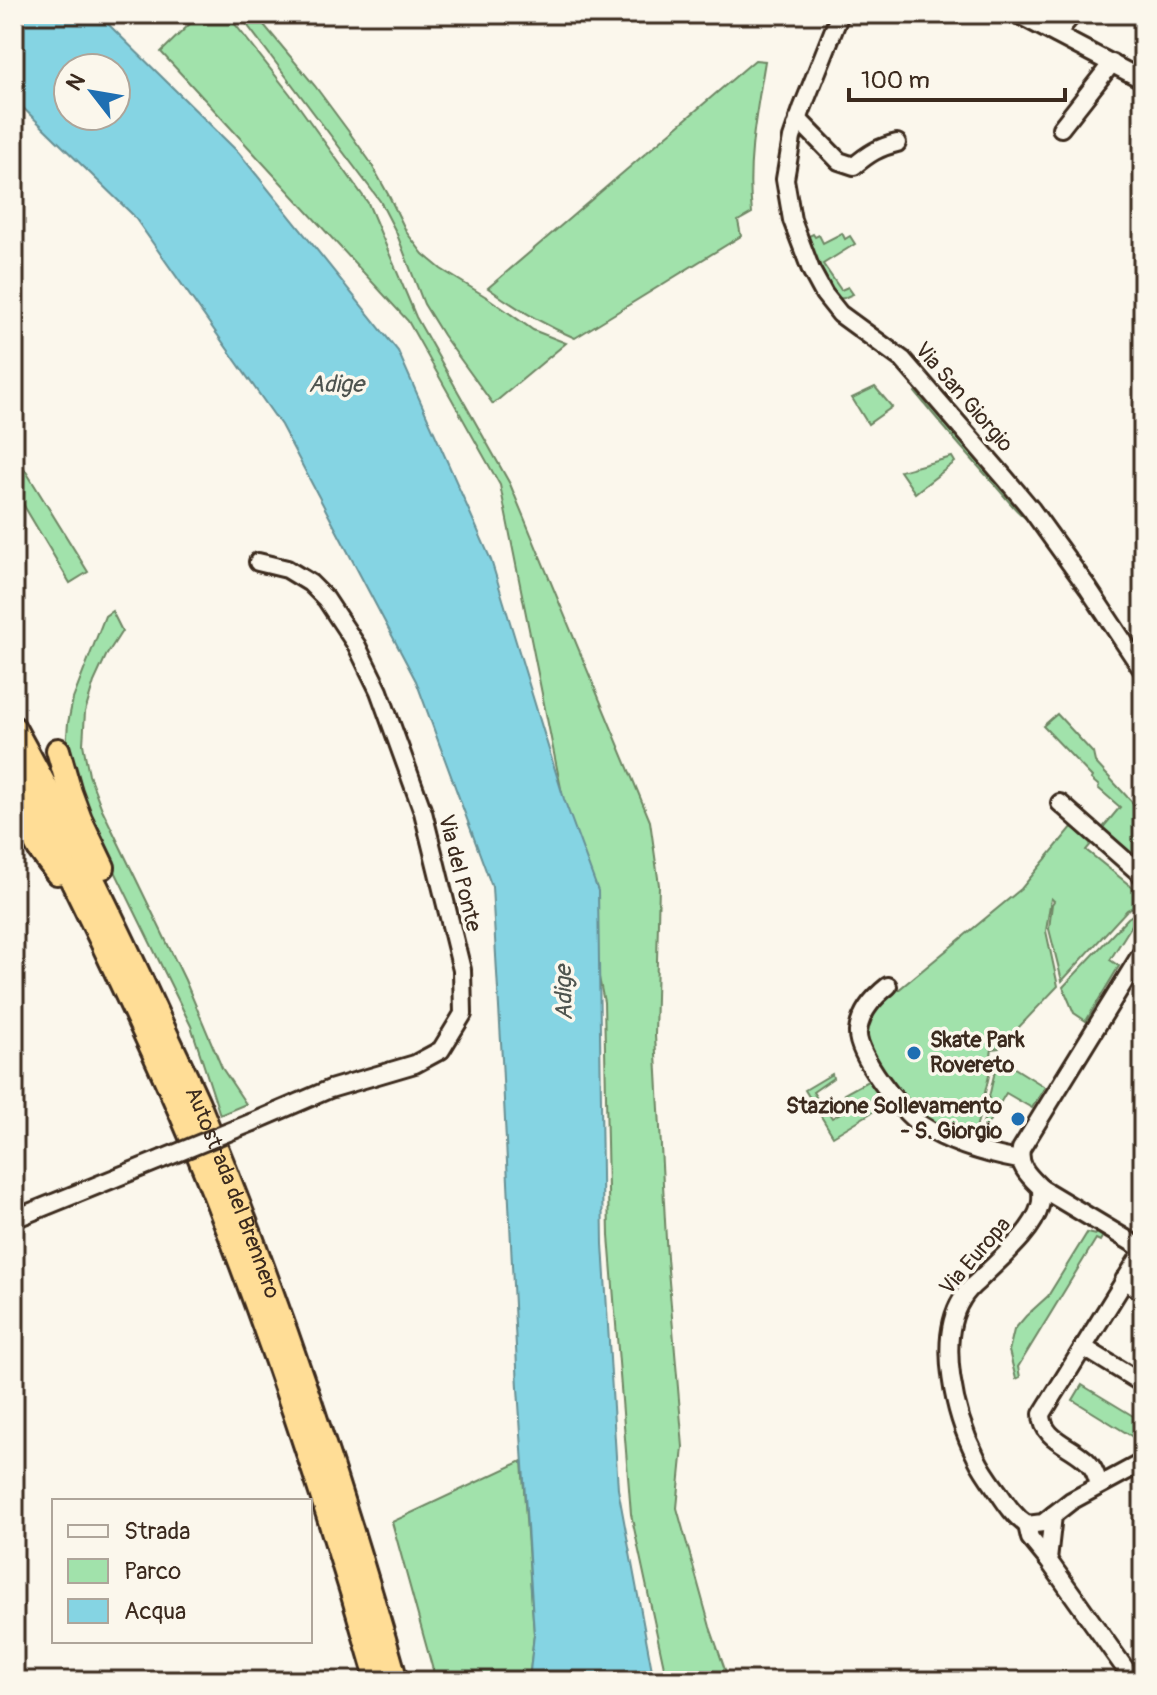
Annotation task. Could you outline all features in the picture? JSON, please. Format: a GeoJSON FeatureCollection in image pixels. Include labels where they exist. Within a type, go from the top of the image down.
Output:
{"type":"FeatureCollection","features":[{"type":"Feature","properties":{"kind":"highway","name":"Autostrada del Brennero"},"geometry":{"type":"LineString","coordinates":[[14,728],[120,934],[197,1102],[328,1451],[396,1681]]}},
{"type":"Feature","properties":{"kind":"highway"},"geometry":{"type":"LineString","coordinates":[[58,750],[80,819],[108,878],[120,934]]}},
{"type":"Feature","properties":{"kind":"highway","name":"Autostrada del Brennero"},"geometry":{"type":"LineString","coordinates":[[14,767],[141,1023],[221,1209],[309,1455],[378,1681]]}},
{"type":"Feature","properties":{"kind":"highway"},"geometry":{"type":"LineString","coordinates":[[14,803],[39,849],[80,897]]}},
{"type":"Feature","properties":{"kind":"street","name":"Via San Giorgio"},"geometry":{"type":"LineString","coordinates":[[840,14],[798,119],[785,179],[792,220],[811,270],[840,314],[903,360],[1031,509],[1143,671]]}},
{"type":"Feature","properties":{"kind":"street"},"geometry":{"type":"LineString","coordinates":[[1017,14],[1143,80]]}},
{"type":"Feature","properties":{"kind":"street"},"geometry":{"type":"LineString","coordinates":[[1056,34],[1073,14]]}},
{"type":"Feature","properties":{"kind":"street"},"geometry":{"type":"LineString","coordinates":[[1061,128],[1112,63]]}},
{"type":"Feature","properties":{"kind":"street"},"geometry":{"type":"LineString","coordinates":[[798,119],[839,161],[854,166],[882,146],[897,143]]}},
{"type":"Feature","properties":{"kind":"street","name":"Via del Ponte"},"geometry":{"type":"LineString","coordinates":[[14,1219],[330,1089],[415,1064],[441,1050],[463,1014],[462,970],[423,812],[379,691],[357,646],[326,599],[310,583],[287,569],[258,562]]}},
{"type":"Feature","properties":{"kind":"street"},"geometry":{"type":"LineString","coordinates":[[1060,803],[1143,876]]}},
{"type":"Feature","properties":{"kind":"street"},"geometry":{"type":"LineString","coordinates":[[1140,1247],[1041,1188],[1019,1160],[1021,1149],[1143,951]]}},
{"type":"Feature","properties":{"kind":"street"},"geometry":{"type":"LineString","coordinates":[[888,986],[867,1007],[858,1030],[858,1042],[889,1093],[917,1122],[938,1134],[993,1155],[1019,1160]]}},
{"type":"Feature","properties":{"kind":"street","name":"Via Europa"},"geometry":{"type":"LineString","coordinates":[[1041,1188],[1041,1205],[1035,1219],[963,1296],[953,1314],[949,1343],[954,1389],[967,1437],[990,1481],[1027,1525],[1030,1538],[1134,1681]]}},
{"type":"Feature","properties":{"kind":"street"},"geometry":{"type":"LineString","coordinates":[[1099,1485],[1095,1470],[1083,1457],[1057,1441],[1042,1421],[1045,1409],[1124,1280],[1140,1247],[1143,1227]]}},
{"type":"Feature","properties":{"kind":"street"},"geometry":{"type":"LineString","coordinates":[[1124,1280],[1143,1292]]}},
{"type":"Feature","properties":{"kind":"street"},"geometry":{"type":"LineString","coordinates":[[1083,1347],[1143,1384]]}},
{"type":"Feature","properties":{"kind":"street"},"geometry":{"type":"LineString","coordinates":[[1027,1525],[1043,1523],[1071,1501],[1143,1462]]}},
{"type":"Feature","properties":{"kind":"street"},"geometry":{"type":"LineString","coordinates":[[1048,1560],[1053,1515]]}},
{"type":"Feature","properties":{"kind":"green space"},"geometry":{"type":"Polygon","coordinates":[[[200,14],[227,14],[290,94],[368,203],[416,317],[510,484],[650,821],[659,885],[655,1035],[667,1258],[683,1447],[677,1508],[710,1627],[729,1681],[667,1681],[631,1514],[609,1236],[604,1002],[500,485],[408,321],[161,52],[200,14]]]}},
{"type":"Feature","properties":{"kind":"green space"},"geometry":{"type":"Polygon","coordinates":[[[239,14],[255,14],[315,86],[369,160],[407,233],[423,254],[533,330],[566,343],[493,404],[424,304],[396,232],[380,201],[239,14]]]}},
{"type":"Feature","properties":{"kind":"green space"},"geometry":{"type":"Polygon","coordinates":[[[755,60],[765,61],[751,155],[752,213],[738,221],[741,236],[575,338],[530,316],[488,288],[755,60]]]}},
{"type":"Feature","properties":{"kind":"green space"},"geometry":{"type":"Polygon","coordinates":[[[842,233],[845,239],[850,236],[855,244],[823,264],[841,290],[848,287],[853,294],[834,299],[803,239],[813,234],[815,237],[819,235],[823,243],[842,233]]]}},
{"type":"Feature","properties":{"kind":"green space"},"geometry":{"type":"Polygon","coordinates":[[[921,386],[1035,525],[1013,506],[924,404],[915,392],[921,386]]]}},
{"type":"Feature","properties":{"kind":"green space"},"geometry":{"type":"Polygon","coordinates":[[[875,387],[892,407],[868,424],[852,398],[875,387]]]}},
{"type":"Feature","properties":{"kind":"green space"},"geometry":{"type":"Polygon","coordinates":[[[14,452],[88,572],[70,583],[14,489],[14,452]]]}},
{"type":"Feature","properties":{"kind":"green space"},"geometry":{"type":"Polygon","coordinates":[[[952,457],[955,462],[915,493],[900,471],[952,457]]]}},
{"type":"Feature","properties":{"kind":"green space"},"geometry":{"type":"Polygon","coordinates":[[[112,611],[122,631],[94,682],[85,712],[83,744],[89,775],[102,809],[185,980],[222,1068],[246,1104],[220,1115],[191,1026],[82,804],[66,748],[73,699],[105,616],[112,611]]]}},
{"type":"Feature","properties":{"kind":"green space"},"geometry":{"type":"Polygon","coordinates":[[[1057,714],[1093,753],[1095,762],[1143,814],[1143,845],[1131,857],[1100,831],[1120,807],[1098,788],[1092,777],[1043,726],[1057,714]]]}},
{"type":"Feature","properties":{"kind":"green space"},"geometry":{"type":"Polygon","coordinates":[[[1072,827],[1092,843],[1086,850],[1143,896],[1143,902],[1127,910],[1062,981],[1049,929],[1054,901],[1051,898],[1046,931],[1058,986],[999,1048],[992,1049],[993,1059],[982,1105],[965,1097],[960,1100],[981,1110],[974,1135],[983,1148],[921,1119],[892,1089],[864,1037],[866,1020],[874,1010],[1021,889],[1072,827]]]}},
{"type":"Feature","properties":{"kind":"green space"},"geometry":{"type":"Polygon","coordinates":[[[1134,914],[1143,915],[1143,920],[1137,917],[1110,960],[1119,966],[1086,1021],[1074,1013],[1063,987],[1134,914]]]}},
{"type":"Feature","properties":{"kind":"green space"},"geometry":{"type":"Polygon","coordinates":[[[1000,1059],[1045,1087],[1032,1108],[1006,1093],[980,1137],[997,1062],[1000,1059]]]}},
{"type":"Feature","properties":{"kind":"green space"},"geometry":{"type":"Polygon","coordinates":[[[832,1074],[833,1078],[813,1092],[832,1118],[852,1106],[844,1094],[873,1078],[889,1102],[833,1136],[805,1090],[832,1074]]]}},
{"type":"Feature","properties":{"kind":"green space"},"geometry":{"type":"Polygon","coordinates":[[[1101,1230],[1105,1232],[1100,1241],[1096,1239],[1018,1367],[1020,1377],[1016,1379],[1009,1351],[1014,1330],[1048,1296],[1087,1233],[1095,1235],[1101,1230]]]}},
{"type":"Feature","properties":{"kind":"green space"},"geometry":{"type":"Polygon","coordinates":[[[1082,1385],[1143,1422],[1143,1440],[1141,1442],[1073,1400],[1082,1385]]]}},
{"type":"Feature","properties":{"kind":"green space"},"geometry":{"type":"Polygon","coordinates":[[[522,1461],[534,1634],[529,1681],[436,1681],[392,1522],[522,1461]]]}},
{"type":"Feature","properties":{"kind":"water","name":"Adige"},"geometry":{"type":"Polygon","coordinates":[[[14,14],[98,14],[239,153],[398,351],[491,560],[564,799],[598,891],[603,1244],[618,1489],[654,1681],[529,1681],[534,1634],[492,887],[416,681],[281,425],[133,215],[14,99],[14,14]]]}},
{"type":"Feature","properties":{"kind":"place","name":"Skate Park Rovereto"},"geometry":{"type":"Point","coordinates":[914,1053]}},
{"type":"Feature","properties":{"kind":"place","name":"Stazione Sollevamento - S. Giorgio"},"geometry":{"type":"Point","coordinates":[1018,1119]}}]}
